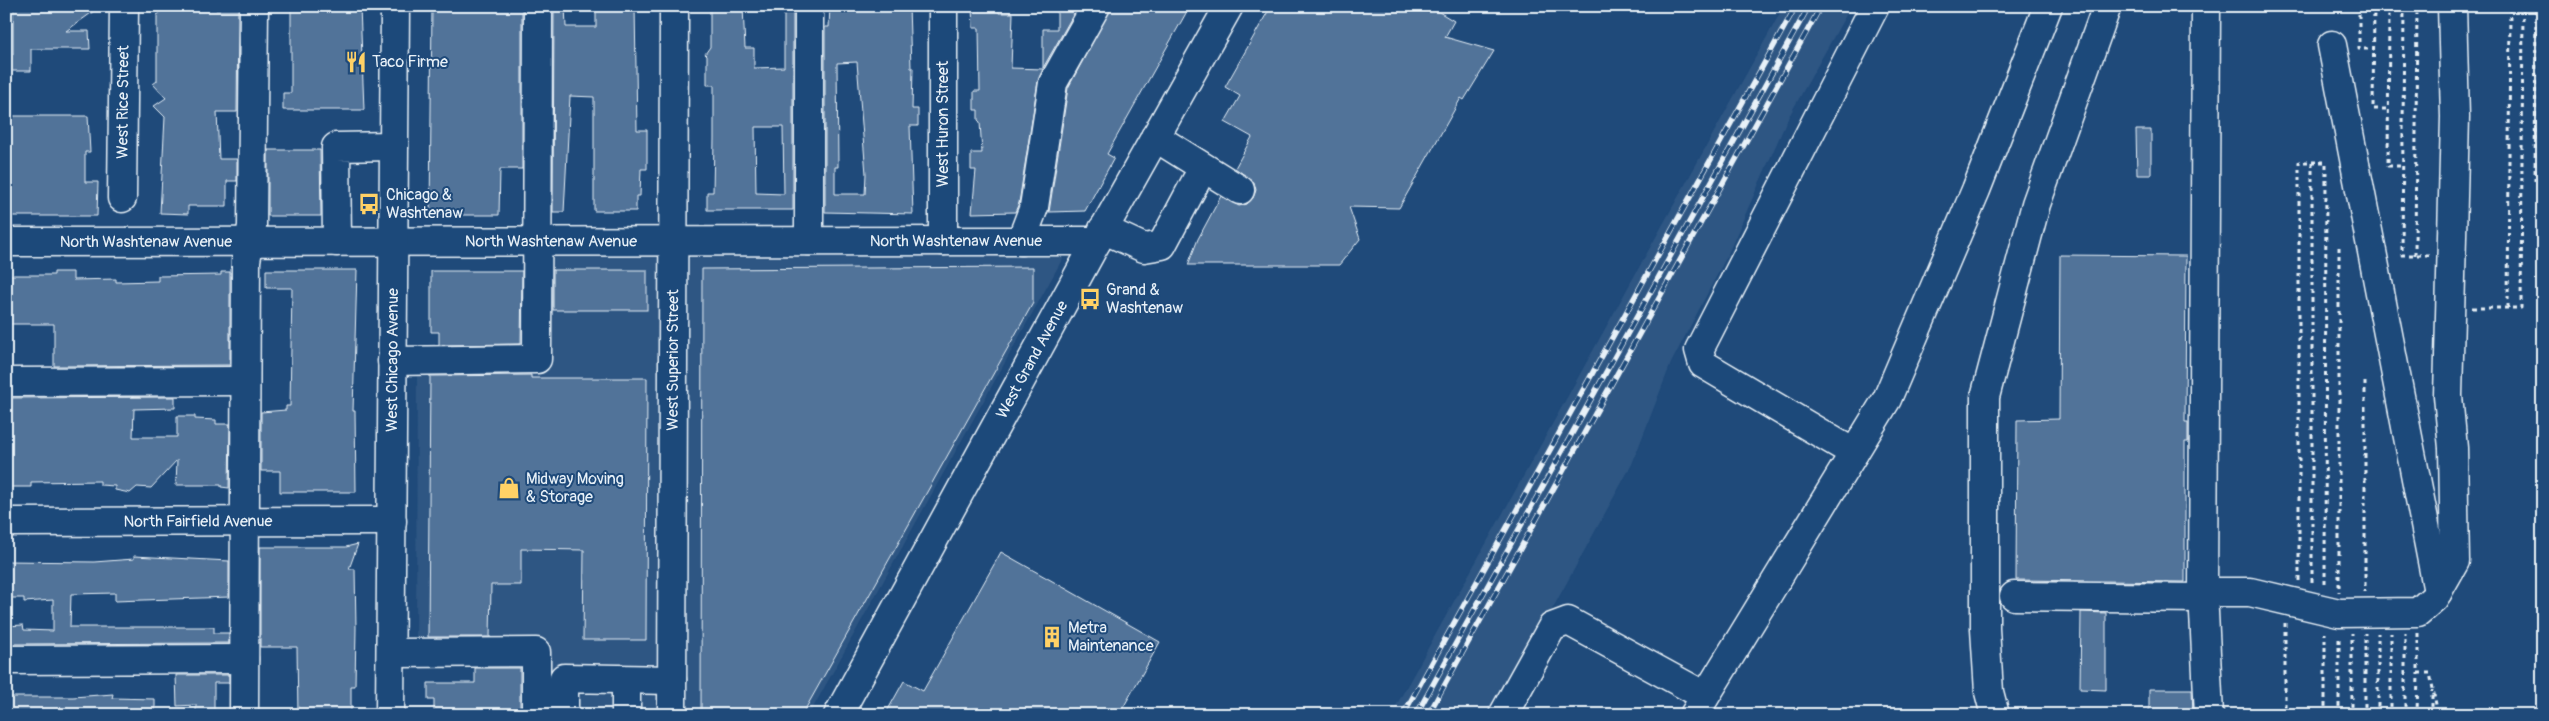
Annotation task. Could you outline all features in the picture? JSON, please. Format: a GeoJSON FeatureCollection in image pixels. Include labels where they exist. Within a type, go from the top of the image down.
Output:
{"type":"FeatureCollection","features":[{"type":"Feature","properties":{"kind":"street","name":"West Rice Street"},"geometry":{"type":"LineString","coordinates":[[122,198],[124,6]]}},
{"type":"Feature","properties":{"kind":"street"},"geometry":{"type":"LineString","coordinates":[[244,715],[246,262],[252,221],[254,6]]}},
{"type":"Feature","properties":{"kind":"street","name":"West Chicago Avenue"},"geometry":{"type":"LineString","coordinates":[[390,715],[394,6]]}},
{"type":"Feature","properties":{"kind":"street"},"geometry":{"type":"LineString","coordinates":[[392,361],[537,359],[538,6]]}},
{"type":"Feature","properties":{"kind":"street","name":"West Superior Street"},"geometry":{"type":"LineString","coordinates":[[672,715],[674,6]]}},
{"type":"Feature","properties":{"kind":"street"},"geometry":{"type":"LineString","coordinates":[[809,6],[809,241]]}},
{"type":"Feature","properties":{"kind":"street","name":"West Huron Street"},"geometry":{"type":"LineString","coordinates":[[943,6],[943,241]]}},
{"type":"Feature","properties":{"kind":"street"},"geometry":{"type":"LineString","coordinates":[[1021,241],[1034,207],[1053,84],[1096,6]]}},
{"type":"Feature","properties":{"kind":"street","name":"West Grand Avenue"},"geometry":{"type":"LineString","coordinates":[[838,715],[1100,235],[1229,6]]}},
{"type":"Feature","properties":{"kind":"street"},"geometry":{"type":"LineString","coordinates":[[1854,453],[1702,364],[1699,350],[1876,6]]}},
{"type":"Feature","properties":{"kind":"street"},"geometry":{"type":"LineString","coordinates":[[1503,715],[1552,627],[1568,621],[1700,705],[1887,399],[1976,190],[2048,6]]}},
{"type":"Feature","properties":{"kind":"street"},"geometry":{"type":"LineString","coordinates":[[1995,715],[1989,692],[1985,629],[1985,397],[2036,204],[2107,6]]}},
{"type":"Feature","properties":{"kind":"street"},"geometry":{"type":"LineString","coordinates":[[2206,6],[2203,595],[2209,715]]}},
{"type":"Feature","properties":{"kind":"street"},"geometry":{"type":"LineString","coordinates":[[2014,596],[2203,595],[2250,592],[2352,609],[2434,598],[2455,561],[2453,448],[2448,396],[2448,308],[2454,117],[2452,6]]}},
{"type":"Feature","properties":{"kind":"street"},"geometry":{"type":"LineString","coordinates":[[2332,45],[2438,592]]}},
{"type":"Feature","properties":{"kind":"street"},"geometry":{"type":"LineString","coordinates":[[1155,137],[1240,190]]}},
{"type":"Feature","properties":{"kind":"street"},"geometry":{"type":"LineString","coordinates":[[338,242],[336,147],[394,146]]}},
{"type":"Feature","properties":{"kind":"street"},"geometry":{"type":"LineString","coordinates":[[1100,235],[1144,248],[1162,245],[1196,181]]}},
{"type":"Feature","properties":{"kind":"street","name":"North Washtenaw Avenue"},"geometry":{"type":"LineString","coordinates":[[6,242],[1021,241],[1100,235]]}},
{"type":"Feature","properties":{"kind":"street"},"geometry":{"type":"LineString","coordinates":[[6,382],[245,382]]}},
{"type":"Feature","properties":{"kind":"street","name":"North Fairfield Avenue"},"geometry":{"type":"LineString","coordinates":[[6,522],[392,521]]}},
{"type":"Feature","properties":{"kind":"street"},"geometry":{"type":"LineString","coordinates":[[391,653],[536,652],[536,715]]}},
{"type":"Feature","properties":{"kind":"street"},"geometry":{"type":"LineString","coordinates":[[6,660],[244,658]]}},
{"type":"Feature","properties":{"kind":"street"},"geometry":{"type":"LineString","coordinates":[[564,715],[564,678],[672,680]]}},
{"type":"Feature","properties":{"kind":"street"},"geometry":{"type":"LineString","coordinates":[[626,680],[626,715]]}},
{"type":"Feature","properties":{"kind":"path"},"geometry":{"type":"LineString","coordinates":[[2359,6],[2359,49],[2374,49]]}},
{"type":"Feature","properties":{"kind":"path"},"geometry":{"type":"LineString","coordinates":[[2374,6],[2373,109],[2388,109]]}},
{"type":"Feature","properties":{"kind":"path"},"geometry":{"type":"LineString","coordinates":[[2389,6],[2388,166],[2403,166]]}},
{"type":"Feature","properties":{"kind":"path"},"geometry":{"type":"LineString","coordinates":[[2404,6],[2402,255],[2450,255]]}},
{"type":"Feature","properties":{"kind":"path"},"geometry":{"type":"LineString","coordinates":[[2415,255],[2417,6]]}},
{"type":"Feature","properties":{"kind":"path"},"geometry":{"type":"LineString","coordinates":[[2508,308],[2510,6]]}},
{"type":"Feature","properties":{"kind":"path"},"geometry":{"type":"LineString","coordinates":[[2448,308],[2521,308],[2522,6]]}},
{"type":"Feature","properties":{"kind":"path"},"geometry":{"type":"LineString","coordinates":[[2535,181],[2536,6]]}},
{"type":"Feature","properties":{"kind":"path"},"geometry":{"type":"LineString","coordinates":[[2365,715],[2352,609],[2299,162],[2326,162],[2352,609],[2391,715]]}},
{"type":"Feature","properties":{"kind":"path"},"geometry":{"type":"LineString","coordinates":[[2312,162],[2352,609],[2378,715]]}},
{"type":"Feature","properties":{"kind":"path"},"geometry":{"type":"LineString","coordinates":[[2339,247],[2352,609],[2352,715]]}},
{"type":"Feature","properties":{"kind":"path"},"geometry":{"type":"LineString","coordinates":[[2339,715],[2352,609],[2365,382]]}},
{"type":"Feature","properties":{"kind":"path"},"geometry":{"type":"LineString","coordinates":[[2352,609],[2418,673],[2430,673],[2438,715]]}},
{"type":"Feature","properties":{"kind":"path"},"geometry":{"type":"LineString","coordinates":[[2285,715],[2352,609]]}},
{"type":"Feature","properties":{"kind":"path"},"geometry":{"type":"LineString","coordinates":[[2325,715],[2352,609]]}},
{"type":"Feature","properties":{"kind":"path"},"geometry":{"type":"LineString","coordinates":[[2352,609],[2405,715]]}},
{"type":"Feature","properties":{"kind":"path"},"geometry":{"type":"LineString","coordinates":[[2417,715],[2418,673]]}},
{"type":"Feature","properties":{"kind":"path"},"geometry":{"type":"LineString","coordinates":[[2432,683],[2432,715]]}},
{"type":"Feature","properties":{"kind":"shaded area"},"geometry":{"type":"Polygon","coordinates":[[[1784,6],[1851,6],[1788,118],[1727,256],[1671,363],[1632,464],[1494,715],[1391,715],[1784,6]]]}},
{"type":"Feature","properties":{"kind":"shaded area"},"geometry":{"type":"Polygon","coordinates":[[[1055,250],[1063,258],[809,715],[536,715],[536,652],[416,652],[417,361],[537,359],[538,255],[1055,250]]]}},
{"type":"Feature","properties":{"kind":"building"},"geometry":{"type":"Polygon","coordinates":[[[13,6],[101,6],[66,31],[89,31],[90,49],[31,49],[31,71],[6,71],[6,54],[13,54],[13,6]]]}},
{"type":"Feature","properties":{"kind":"building"},"geometry":{"type":"Polygon","coordinates":[[[160,6],[216,6],[216,10],[238,10],[237,112],[217,112],[219,159],[237,159],[237,181],[227,181],[227,206],[188,206],[188,214],[160,213],[165,117],[154,106],[166,98],[153,84],[157,81],[157,15],[160,13],[160,6]]]}},
{"type":"Feature","properties":{"kind":"building"},"geometry":{"type":"Polygon","coordinates":[[[291,6],[360,6],[364,110],[283,110],[283,93],[291,93],[291,6]]]}},
{"type":"Feature","properties":{"kind":"building"},"geometry":{"type":"Polygon","coordinates":[[[432,6],[522,6],[522,169],[500,169],[499,215],[430,215],[432,6]]]}},
{"type":"Feature","properties":{"kind":"building"},"geometry":{"type":"Polygon","coordinates":[[[565,6],[566,27],[596,27],[596,7],[635,7],[637,130],[647,130],[647,169],[641,169],[640,196],[636,196],[636,211],[594,211],[594,97],[570,96],[564,212],[553,212],[554,7],[565,6]]]}},
{"type":"Feature","properties":{"kind":"building"},"geometry":{"type":"Polygon","coordinates":[[[784,6],[793,6],[793,210],[707,210],[707,192],[713,192],[714,139],[714,85],[707,85],[707,56],[705,54],[710,47],[710,8],[743,7],[745,48],[754,48],[754,68],[784,67],[784,6]],[[755,127],[756,193],[784,194],[783,127],[755,127]]]}},
{"type":"Feature","properties":{"kind":"building"},"geometry":{"type":"Polygon","coordinates":[[[830,6],[909,6],[911,68],[913,68],[912,109],[918,109],[918,126],[910,126],[913,214],[825,212],[825,27],[829,27],[830,6]],[[857,62],[837,63],[838,167],[835,167],[835,194],[865,194],[866,174],[857,62]]]}},
{"type":"Feature","properties":{"kind":"building"},"geometry":{"type":"Polygon","coordinates":[[[1115,6],[1190,6],[1107,154],[1114,158],[1085,211],[1049,212],[1068,88],[1111,8],[1118,8],[1115,6]]]}},
{"type":"Feature","properties":{"kind":"building"},"geometry":{"type":"Polygon","coordinates":[[[1271,6],[1429,6],[1454,21],[1445,37],[1494,51],[1464,100],[1461,98],[1399,208],[1349,207],[1360,239],[1339,265],[1188,265],[1198,239],[1221,196],[1239,206],[1247,204],[1253,198],[1256,190],[1254,182],[1235,168],[1252,137],[1225,122],[1240,96],[1225,87],[1271,6]]]}},
{"type":"Feature","properties":{"kind":"building"},"geometry":{"type":"Polygon","coordinates":[[[972,8],[999,8],[999,13],[1013,13],[1011,68],[1043,69],[1038,81],[1019,203],[1015,212],[972,213],[976,170],[971,170],[971,153],[982,153],[978,110],[974,110],[974,91],[980,91],[979,28],[973,28],[972,8]]]}},
{"type":"Feature","properties":{"kind":"building"},"geometry":{"type":"Polygon","coordinates":[[[1057,8],[1077,8],[1043,68],[1043,29],[1057,29],[1057,8]]]}},
{"type":"Feature","properties":{"kind":"building"},"geometry":{"type":"Polygon","coordinates":[[[6,116],[88,116],[90,152],[85,152],[85,182],[98,182],[97,216],[6,216],[6,116]]]}},
{"type":"Feature","properties":{"kind":"building"},"geometry":{"type":"Polygon","coordinates":[[[2136,130],[2151,130],[2151,175],[2137,175],[2136,130]]]}},
{"type":"Feature","properties":{"kind":"building"},"geometry":{"type":"Polygon","coordinates":[[[268,150],[320,150],[321,216],[268,216],[268,150]]]}},
{"type":"Feature","properties":{"kind":"building"},"geometry":{"type":"Polygon","coordinates":[[[2060,255],[2186,256],[2185,422],[2188,422],[2188,442],[2185,442],[2185,582],[2016,580],[2017,420],[2059,419],[2060,255]]]}},
{"type":"Feature","properties":{"kind":"building"},"geometry":{"type":"Polygon","coordinates":[[[1033,267],[1033,303],[802,715],[701,715],[702,269],[1033,267]]]}},
{"type":"Feature","properties":{"kind":"building"},"geometry":{"type":"Polygon","coordinates":[[[266,270],[357,270],[353,411],[355,411],[356,492],[280,492],[280,471],[261,471],[261,412],[286,410],[286,406],[290,406],[292,288],[266,288],[266,270]]]}},
{"type":"Feature","properties":{"kind":"building"},"geometry":{"type":"Polygon","coordinates":[[[553,270],[647,270],[647,310],[553,310],[553,270]]]}},
{"type":"Feature","properties":{"kind":"building"},"geometry":{"type":"Polygon","coordinates":[[[431,271],[522,271],[521,344],[439,345],[439,332],[431,332],[431,271]]]}},
{"type":"Feature","properties":{"kind":"building"},"geometry":{"type":"Polygon","coordinates":[[[54,272],[73,272],[73,280],[116,279],[116,282],[158,281],[158,276],[221,275],[221,272],[230,272],[230,365],[54,366],[54,324],[6,324],[6,275],[54,275],[54,272]]]}},
{"type":"Feature","properties":{"kind":"building"},"geometry":{"type":"Polygon","coordinates":[[[531,375],[531,378],[647,378],[646,640],[583,640],[584,550],[521,549],[521,585],[491,585],[490,637],[428,637],[430,376],[531,375]]]}},
{"type":"Feature","properties":{"kind":"building"},"geometry":{"type":"Polygon","coordinates":[[[175,397],[175,408],[134,409],[133,437],[177,437],[177,416],[195,416],[195,419],[216,420],[216,424],[230,424],[229,488],[221,487],[221,485],[176,485],[177,460],[151,488],[137,487],[130,493],[115,490],[115,486],[100,485],[100,481],[31,482],[31,487],[6,487],[6,398],[175,397]]]}},
{"type":"Feature","properties":{"kind":"building"},"geometry":{"type":"Polygon","coordinates":[[[358,544],[349,569],[355,569],[356,628],[355,686],[351,686],[351,715],[298,715],[297,647],[260,647],[260,547],[346,547],[358,544]]]}},
{"type":"Feature","properties":{"kind":"building","name":"Metra Maintenance"},"geometry":{"type":"Polygon","coordinates":[[[1001,552],[1160,642],[1119,715],[885,715],[904,681],[923,691],[1001,552]]]}},
{"type":"Feature","properties":{"kind":"building"},"geometry":{"type":"Polygon","coordinates":[[[134,556],[229,561],[229,597],[115,601],[115,593],[71,594],[70,627],[214,627],[214,633],[229,633],[229,643],[6,644],[6,626],[23,625],[24,630],[53,631],[53,600],[24,602],[24,598],[6,598],[6,561],[94,562],[134,559],[134,556]]]}},
{"type":"Feature","properties":{"kind":"building"},"geometry":{"type":"Polygon","coordinates":[[[2081,612],[2106,613],[2106,690],[2080,689],[2081,612]]]}},
{"type":"Feature","properties":{"kind":"building"},"geometry":{"type":"Polygon","coordinates":[[[475,668],[520,668],[520,715],[434,715],[434,700],[428,700],[428,683],[475,683],[475,668]]]}},
{"type":"Feature","properties":{"kind":"building"},"geometry":{"type":"Polygon","coordinates":[[[176,675],[229,675],[229,683],[214,683],[214,715],[196,715],[196,705],[177,706],[176,675]]]}},
{"type":"Feature","properties":{"kind":"building"},"geometry":{"type":"Polygon","coordinates":[[[2149,689],[2192,689],[2193,715],[2149,715],[2149,689]]]}},
{"type":"Feature","properties":{"kind":"building"},"geometry":{"type":"Polygon","coordinates":[[[113,694],[112,698],[155,699],[155,715],[6,715],[6,697],[73,697],[113,694]]]}},
{"type":"Feature","properties":{"kind":"railway"},"geometry":{"type":"LineString","coordinates":[[1403,715],[1796,6]]}},
{"type":"Feature","properties":{"kind":"railway"},"geometry":{"type":"LineString","coordinates":[[1416,715],[1809,6]]}},
{"type":"Feature","properties":{"kind":"railway"},"geometry":{"type":"LineString","coordinates":[[1428,715],[1821,6]]}},
{"type":"Feature","properties":{"kind":"place","name":"Taco Firme"},"geometry":{"type":"Point","coordinates":[356,62]}},
{"type":"Feature","properties":{"kind":"place","name":"Chicago & Washtenaw"},"geometry":{"type":"Point","coordinates":[369,204]}},
{"type":"Feature","properties":{"kind":"place","name":"Grand & Washtenaw"},"geometry":{"type":"Point","coordinates":[1090,299]}},
{"type":"Feature","properties":{"kind":"place","name":"Midway Moving & Storage"},"geometry":{"type":"Point","coordinates":[509,488]}},
{"type":"Feature","properties":{"kind":"place","name":"Metra Maintenance"},"geometry":{"type":"Point","coordinates":[1052,637]}}]}
